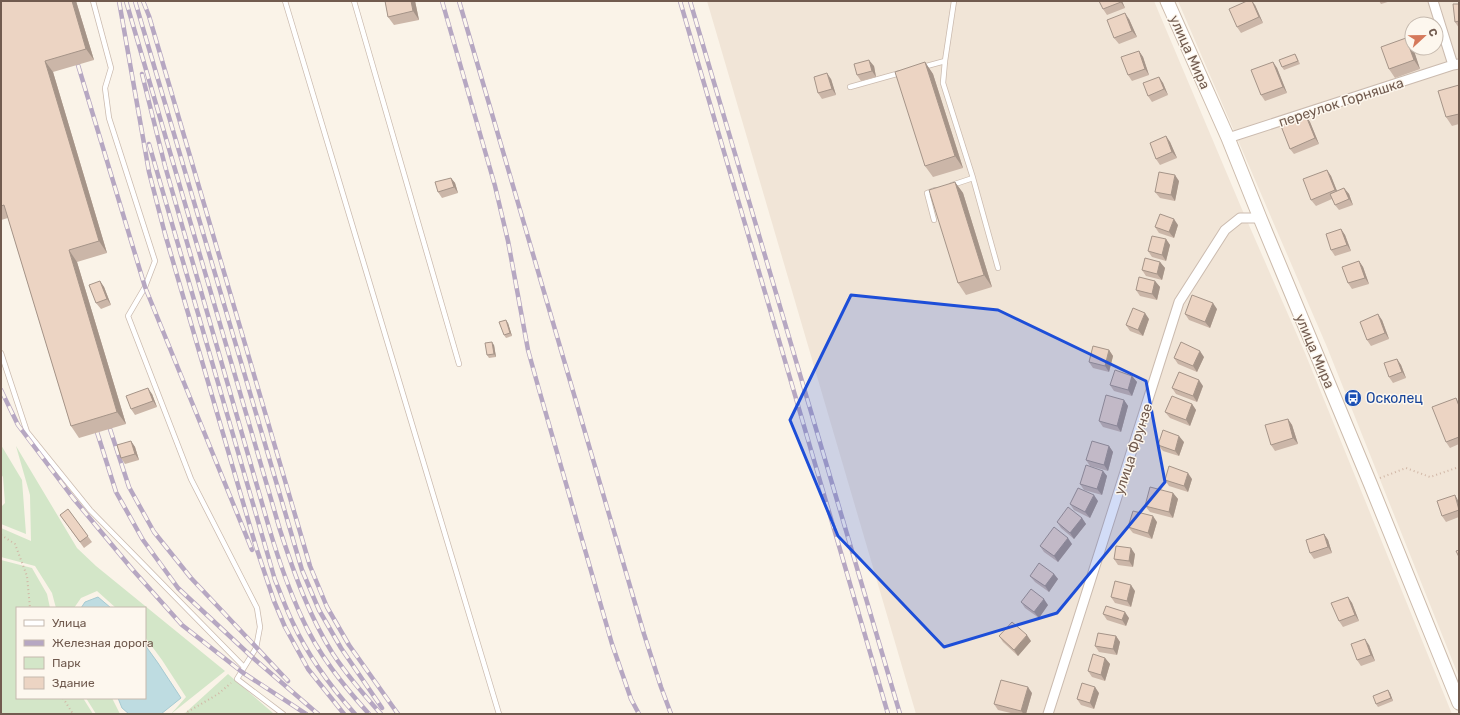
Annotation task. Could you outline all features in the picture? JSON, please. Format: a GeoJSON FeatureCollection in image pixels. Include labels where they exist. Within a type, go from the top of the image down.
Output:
{"type":"FeatureCollection","features":[{"type":"Feature","properties":{"kind":"main road","name":"улица Мира"},"geometry":{"type":"LineString","coordinates":[[1167,1],[1228,138],[1459,702]]}},
{"type":"Feature","properties":{"kind":"street"},"geometry":{"type":"LineString","coordinates":[[1434,1],[1456,64]]}},
{"type":"Feature","properties":{"kind":"street","name":"переулок Горняшка"},"geometry":{"type":"LineString","coordinates":[[1228,138],[1456,64]]}},
{"type":"Feature","properties":{"kind":"street","name":"улица Фрунзе"},"geometry":{"type":"LineString","coordinates":[[1048,714],[1179,302],[1225,230],[1240,218],[1260,218]]}},
{"type":"Feature","properties":{"kind":"lane"},"geometry":{"type":"LineString","coordinates":[[92,1],[111,68],[105,88],[109,118],[155,261],[144,287],[128,316],[191,479],[257,608],[260,627],[256,648],[237,679],[283,714]]}},
{"type":"Feature","properties":{"kind":"lane"},"geometry":{"type":"LineString","coordinates":[[285,1],[499,714]]}},
{"type":"Feature","properties":{"kind":"lane"},"geometry":{"type":"LineString","coordinates":[[354,1],[459,364]]}},
{"type":"Feature","properties":{"kind":"lane"},"geometry":{"type":"LineString","coordinates":[[954,1],[944,61],[944,83],[973,178],[998,268]]}},
{"type":"Feature","properties":{"kind":"lane"},"geometry":{"type":"LineString","coordinates":[[915,69],[944,61]]}},
{"type":"Feature","properties":{"kind":"lane"},"geometry":{"type":"LineString","coordinates":[[850,87],[908,71]]}},
{"type":"Feature","properties":{"kind":"lane"},"geometry":{"type":"LineString","coordinates":[[947,186],[973,178]]}},
{"type":"Feature","properties":{"kind":"lane"},"geometry":{"type":"LineString","coordinates":[[934,220],[927,193],[940,189]]}},
{"type":"Feature","properties":{"kind":"lane"},"geometry":{"type":"LineString","coordinates":[[1,353],[27,432],[90,510],[244,666]]}},
{"type":"Feature","properties":{"kind":"path"},"geometry":{"type":"LineString","coordinates":[[1370,483],[1406,468],[1430,477],[1459,467]]}},
{"type":"Feature","properties":{"kind":"path"},"geometry":{"type":"LineString","coordinates":[[1,535],[15,544],[27,576],[30,607]]}},
{"type":"Feature","properties":{"kind":"path"},"geometry":{"type":"LineString","coordinates":[[184,714],[218,694],[237,679]]}},
{"type":"Feature","properties":{"kind":"path"},"geometry":{"type":"LineString","coordinates":[[64,699],[73,714]]}},
{"type":"Feature","properties":{"kind":"highlighted area"},"geometry":{"type":"Polygon","coordinates":[[[851,295],[998,310],[1146,381],[1165,482],[1057,613],[944,647],[838,536],[790,420],[851,295]]]}},
{"type":"Feature","properties":{"kind":"shaded area"},"geometry":{"type":"Polygon","coordinates":[[[707,1],[1154,1],[1241,207],[1305,353],[1452,714],[916,714],[707,1]]]}},
{"type":"Feature","properties":{"kind":"shaded area"},"geometry":{"type":"Polygon","coordinates":[[[1178,1],[1459,1],[1459,677],[1327,347],[1178,1]]]}},
{"type":"Feature","properties":{"kind":"green space"},"geometry":{"type":"Polygon","coordinates":[[[1,445],[22,480],[26,534],[1,524],[1,507],[5,503],[3,477],[1,474],[1,445]]]}},
{"type":"Feature","properties":{"kind":"green space"},"geometry":{"type":"Polygon","coordinates":[[[16,446],[77,548],[96,566],[225,671],[171,714],[186,697],[146,638],[146,607],[115,607],[97,591],[81,598],[75,607],[56,607],[52,593],[35,566],[1,557],[1,528],[31,541],[30,495],[16,446]]]}},
{"type":"Feature","properties":{"kind":"green space"},"geometry":{"type":"Polygon","coordinates":[[[1,560],[32,568],[47,594],[50,607],[16,607],[16,699],[84,699],[93,714],[1,714],[1,560]]]}},
{"type":"Feature","properties":{"kind":"green space"},"geometry":{"type":"Polygon","coordinates":[[[228,674],[274,714],[184,714],[228,674]]]}},
{"type":"Feature","properties":{"kind":"green space"},"geometry":{"type":"Polygon","coordinates":[[[87,699],[112,699],[120,714],[96,714],[87,699]]]}},
{"type":"Feature","properties":{"kind":"water"},"geometry":{"type":"Polygon","coordinates":[[[98,597],[110,607],[82,607],[85,602],[98,597]]]}},
{"type":"Feature","properties":{"kind":"water"},"geometry":{"type":"Polygon","coordinates":[[[146,646],[181,698],[161,714],[129,714],[122,708],[118,699],[146,699],[146,646]]]}},
{"type":"Feature","properties":{"kind":"building"},"geometry":{"type":"Polygon","coordinates":[[[1,1],[72,1],[86,49],[45,61],[99,241],[69,250],[117,412],[71,426],[4,205],[1,206],[1,1]]]}},
{"type":"Feature","properties":{"kind":"building"},"geometry":{"type":"Polygon","coordinates":[[[385,1],[411,1],[413,11],[388,17],[385,1]]]}},
{"type":"Feature","properties":{"kind":"building"},"geometry":{"type":"Polygon","coordinates":[[[1099,1],[1120,1],[1121,2],[1103,9],[1099,1]]]}},
{"type":"Feature","properties":{"kind":"building"},"geometry":{"type":"Polygon","coordinates":[[[1247,1],[1252,1],[1259,17],[1237,27],[1229,9],[1247,1]]]}},
{"type":"Feature","properties":{"kind":"building"},"geometry":{"type":"Polygon","coordinates":[[[1453,4],[1459,4],[1459,21],[1455,22],[1453,4]]]}},
{"type":"Feature","properties":{"kind":"building"},"geometry":{"type":"Polygon","coordinates":[[[1125,13],[1132,31],[1114,38],[1107,20],[1125,13]]]}},
{"type":"Feature","properties":{"kind":"building"},"geometry":{"type":"Polygon","coordinates":[[[1404,39],[1404,56],[1413,56],[1414,60],[1389,69],[1381,47],[1404,39]]]}},
{"type":"Feature","properties":{"kind":"building"},"geometry":{"type":"Polygon","coordinates":[[[1139,51],[1145,69],[1128,75],[1121,57],[1139,51]]]}},
{"type":"Feature","properties":{"kind":"building"},"geometry":{"type":"Polygon","coordinates":[[[1295,54],[1298,61],[1282,67],[1279,60],[1295,54]]]}},
{"type":"Feature","properties":{"kind":"building"},"geometry":{"type":"Polygon","coordinates":[[[869,60],[872,71],[857,75],[854,64],[869,60]]]}},
{"type":"Feature","properties":{"kind":"building"},"geometry":{"type":"Polygon","coordinates":[[[925,62],[955,156],[925,166],[895,72],[925,62]]]}},
{"type":"Feature","properties":{"kind":"building"},"geometry":{"type":"Polygon","coordinates":[[[1273,62],[1283,87],[1261,95],[1251,70],[1273,62]]]}},
{"type":"Feature","properties":{"kind":"building"},"geometry":{"type":"Polygon","coordinates":[[[827,73],[832,89],[818,93],[814,77],[827,73]]]}},
{"type":"Feature","properties":{"kind":"building"},"geometry":{"type":"Polygon","coordinates":[[[1159,77],[1164,89],[1148,96],[1143,83],[1159,77]]]}},
{"type":"Feature","properties":{"kind":"building"},"geometry":{"type":"Polygon","coordinates":[[[1459,85],[1459,114],[1446,117],[1438,91],[1459,85]]]}},
{"type":"Feature","properties":{"kind":"building"},"geometry":{"type":"Polygon","coordinates":[[[1306,116],[1315,138],[1290,149],[1281,126],[1306,116]]]}},
{"type":"Feature","properties":{"kind":"building"},"geometry":{"type":"Polygon","coordinates":[[[1166,136],[1172,152],[1156,159],[1150,143],[1166,136]]]}},
{"type":"Feature","properties":{"kind":"building"},"geometry":{"type":"Polygon","coordinates":[[[1327,170],[1335,190],[1311,200],[1303,179],[1327,170]]]}},
{"type":"Feature","properties":{"kind":"building"},"geometry":{"type":"Polygon","coordinates":[[[1159,172],[1175,175],[1171,195],[1155,192],[1159,172]]]}},
{"type":"Feature","properties":{"kind":"building"},"geometry":{"type":"Polygon","coordinates":[[[451,178],[454,187],[438,192],[435,182],[451,178]]]}},
{"type":"Feature","properties":{"kind":"building"},"geometry":{"type":"Polygon","coordinates":[[[955,182],[984,275],[958,283],[929,190],[955,182]]]}},
{"type":"Feature","properties":{"kind":"building"},"geometry":{"type":"Polygon","coordinates":[[[1344,188],[1349,199],[1335,205],[1330,194],[1344,188]]]}},
{"type":"Feature","properties":{"kind":"building"},"geometry":{"type":"Polygon","coordinates":[[[1160,214],[1174,219],[1169,232],[1155,227],[1160,214]]]}},
{"type":"Feature","properties":{"kind":"building"},"geometry":{"type":"Polygon","coordinates":[[[1341,229],[1347,245],[1331,250],[1326,234],[1341,229]]]}},
{"type":"Feature","properties":{"kind":"building"},"geometry":{"type":"Polygon","coordinates":[[[1152,236],[1166,239],[1162,255],[1148,251],[1152,236]]]}},
{"type":"Feature","properties":{"kind":"building"},"geometry":{"type":"Polygon","coordinates":[[[1145,258],[1160,262],[1157,274],[1142,270],[1145,258]]]}},
{"type":"Feature","properties":{"kind":"building"},"geometry":{"type":"Polygon","coordinates":[[[1359,261],[1365,278],[1348,283],[1342,267],[1359,261]]]}},
{"type":"Feature","properties":{"kind":"building"},"geometry":{"type":"Polygon","coordinates":[[[1139,277],[1155,281],[1152,294],[1136,290],[1139,277]]]}},
{"type":"Feature","properties":{"kind":"building"},"geometry":{"type":"Polygon","coordinates":[[[100,281],[107,299],[96,303],[89,285],[100,281]]]}},
{"type":"Feature","properties":{"kind":"building"},"geometry":{"type":"Polygon","coordinates":[[[1192,295],[1213,303],[1205,322],[1185,314],[1192,295]]]}},
{"type":"Feature","properties":{"kind":"building"},"geometry":{"type":"Polygon","coordinates":[[[1133,308],[1145,313],[1138,330],[1126,325],[1133,308]]]}},
{"type":"Feature","properties":{"kind":"building"},"geometry":{"type":"Polygon","coordinates":[[[1378,314],[1385,333],[1367,340],[1360,322],[1378,314]]]}},
{"type":"Feature","properties":{"kind":"building"},"geometry":{"type":"Polygon","coordinates":[[[506,320],[510,333],[504,335],[499,322],[506,320]]]}},
{"type":"Feature","properties":{"kind":"building"},"geometry":{"type":"Polygon","coordinates":[[[492,342],[494,354],[487,355],[485,343],[492,342]]]}},
{"type":"Feature","properties":{"kind":"building"},"geometry":{"type":"Polygon","coordinates":[[[1181,342],[1200,351],[1193,366],[1174,358],[1181,342]]]}},
{"type":"Feature","properties":{"kind":"building"},"geometry":{"type":"Polygon","coordinates":[[[1093,346],[1109,350],[1105,366],[1089,362],[1093,346]]]}},
{"type":"Feature","properties":{"kind":"building"},"geometry":{"type":"Polygon","coordinates":[[[1397,359],[1402,372],[1389,377],[1384,363],[1397,359]]]}},
{"type":"Feature","properties":{"kind":"building"},"geometry":{"type":"Polygon","coordinates":[[[1115,370],[1132,376],[1128,390],[1110,385],[1115,370]]]}},
{"type":"Feature","properties":{"kind":"building"},"geometry":{"type":"Polygon","coordinates":[[[1179,372],[1199,380],[1193,396],[1172,388],[1179,372]]]}},
{"type":"Feature","properties":{"kind":"building"},"geometry":{"type":"Polygon","coordinates":[[[148,388],[153,401],[131,409],[126,396],[148,388]]]}},
{"type":"Feature","properties":{"kind":"building"},"geometry":{"type":"Polygon","coordinates":[[[1106,395],[1124,400],[1117,426],[1099,421],[1106,395]]]}},
{"type":"Feature","properties":{"kind":"building"},"geometry":{"type":"Polygon","coordinates":[[[1172,396],[1192,404],[1186,420],[1165,412],[1172,396]]]}},
{"type":"Feature","properties":{"kind":"building"},"geometry":{"type":"Polygon","coordinates":[[[1456,398],[1459,406],[1459,437],[1446,442],[1432,407],[1456,398]]]}},
{"type":"Feature","properties":{"kind":"building"},"geometry":{"type":"Polygon","coordinates":[[[1288,419],[1293,438],[1271,445],[1265,425],[1288,419]]]}},
{"type":"Feature","properties":{"kind":"building"},"geometry":{"type":"Polygon","coordinates":[[[1163,430],[1179,436],[1175,451],[1158,445],[1163,430]]]}},
{"type":"Feature","properties":{"kind":"building"},"geometry":{"type":"Polygon","coordinates":[[[131,441],[135,454],[121,458],[117,445],[131,441]]]}},
{"type":"Feature","properties":{"kind":"building"},"geometry":{"type":"Polygon","coordinates":[[[1092,441],[1109,446],[1104,465],[1086,460],[1092,441]]]}},
{"type":"Feature","properties":{"kind":"building"},"geometry":{"type":"Polygon","coordinates":[[[1086,465],[1103,471],[1097,489],[1080,484],[1086,465]]]}},
{"type":"Feature","properties":{"kind":"building"},"geometry":{"type":"Polygon","coordinates":[[[1169,466],[1188,473],[1184,486],[1165,480],[1169,466]]]}},
{"type":"Feature","properties":{"kind":"building"},"geometry":{"type":"Polygon","coordinates":[[[1150,487],[1173,493],[1169,512],[1145,506],[1150,487]]]}},
{"type":"Feature","properties":{"kind":"building"},"geometry":{"type":"Polygon","coordinates":[[[1078,488],[1094,495],[1085,512],[1070,504],[1078,488]]]}},
{"type":"Feature","properties":{"kind":"building"},"geometry":{"type":"Polygon","coordinates":[[[1455,495],[1459,510],[1442,516],[1437,501],[1455,495]]]}},
{"type":"Feature","properties":{"kind":"building"},"geometry":{"type":"Polygon","coordinates":[[[1068,507],[1082,518],[1070,533],[1057,522],[1068,507]]]}},
{"type":"Feature","properties":{"kind":"building"},"geometry":{"type":"Polygon","coordinates":[[[68,509],[88,536],[80,542],[60,515],[68,509]]]}},
{"type":"Feature","properties":{"kind":"building"},"geometry":{"type":"Polygon","coordinates":[[[1133,511],[1153,516],[1148,533],[1128,527],[1133,511]]]}},
{"type":"Feature","properties":{"kind":"building"},"geometry":{"type":"Polygon","coordinates":[[[1054,527],[1068,538],[1054,556],[1040,546],[1054,527]]]}},
{"type":"Feature","properties":{"kind":"building"},"geometry":{"type":"Polygon","coordinates":[[[1324,534],[1328,547],[1310,553],[1306,540],[1324,534]]]}},
{"type":"Feature","properties":{"kind":"building"},"geometry":{"type":"Polygon","coordinates":[[[1116,546],[1131,548],[1129,561],[1114,559],[1116,546]]]}},
{"type":"Feature","properties":{"kind":"building"},"geometry":{"type":"Polygon","coordinates":[[[1459,550],[1459,557],[1456,551],[1459,550]]]}},
{"type":"Feature","properties":{"kind":"building"},"geometry":{"type":"Polygon","coordinates":[[[1039,563],[1054,574],[1045,586],[1030,576],[1039,563]]]}},
{"type":"Feature","properties":{"kind":"building"},"geometry":{"type":"Polygon","coordinates":[[[1115,581],[1131,585],[1127,601],[1111,597],[1115,581]]]}},
{"type":"Feature","properties":{"kind":"building"},"geometry":{"type":"Polygon","coordinates":[[[1031,589],[1044,599],[1034,612],[1021,602],[1031,589]]]}},
{"type":"Feature","properties":{"kind":"building"},"geometry":{"type":"Polygon","coordinates":[[[1348,597],[1355,615],[1339,621],[1331,603],[1348,597]]]}},
{"type":"Feature","properties":{"kind":"building"},"geometry":{"type":"Polygon","coordinates":[[[1106,606],[1125,612],[1122,620],[1103,614],[1106,606]]]}},
{"type":"Feature","properties":{"kind":"building"},"geometry":{"type":"Polygon","coordinates":[[[1012,622],[1027,635],[1014,650],[999,636],[1012,622]]]}},
{"type":"Feature","properties":{"kind":"building"},"geometry":{"type":"Polygon","coordinates":[[[1098,633],[1116,636],[1113,649],[1095,646],[1098,633]]]}},
{"type":"Feature","properties":{"kind":"building"},"geometry":{"type":"Polygon","coordinates":[[[1365,639],[1371,655],[1357,660],[1351,644],[1365,639]]]}},
{"type":"Feature","properties":{"kind":"building"},"geometry":{"type":"Polygon","coordinates":[[[1093,654],[1105,658],[1101,675],[1088,671],[1093,654]]]}},
{"type":"Feature","properties":{"kind":"building"},"geometry":{"type":"Polygon","coordinates":[[[1001,680],[1028,687],[1021,711],[994,704],[1001,680]]]}},
{"type":"Feature","properties":{"kind":"building"},"geometry":{"type":"Polygon","coordinates":[[[1082,683],[1095,687],[1090,703],[1077,699],[1082,683]]]}},
{"type":"Feature","properties":{"kind":"building"},"geometry":{"type":"Polygon","coordinates":[[[1388,690],[1391,698],[1376,704],[1373,696],[1388,690]]]}},
{"type":"Feature","properties":{"kind":"railway"},"geometry":{"type":"LineString","coordinates":[[119,1],[149,172],[165,234],[256,547],[274,601],[285,627],[308,669],[344,714]]}},
{"type":"Feature","properties":{"kind":"railway"},"geometry":{"type":"LineString","coordinates":[[126,1],[280,530],[291,562],[309,609],[324,640],[344,670],[381,714]]}},
{"type":"Feature","properties":{"kind":"railway"},"geometry":{"type":"LineString","coordinates":[[135,1],[302,570],[319,610],[341,648],[382,708]]}},
{"type":"Feature","properties":{"kind":"railway"},"geometry":{"type":"LineString","coordinates":[[143,1],[149,16],[310,566],[327,607],[349,645],[398,714]]}},
{"type":"Feature","properties":{"kind":"railway"},"geometry":{"type":"LineString","coordinates":[[442,1],[495,186],[508,241],[528,350],[612,644],[631,699],[639,714]]}},
{"type":"Feature","properties":{"kind":"railway"},"geometry":{"type":"LineString","coordinates":[[459,1],[644,634],[671,714]]}},
{"type":"Feature","properties":{"kind":"railway"},"geometry":{"type":"LineString","coordinates":[[680,1],[888,714]]}},
{"type":"Feature","properties":{"kind":"railway"},"geometry":{"type":"LineString","coordinates":[[690,1],[900,714]]}},
{"type":"Feature","properties":{"kind":"railway"},"geometry":{"type":"LineString","coordinates":[[78,65],[145,287],[252,550]]}},
{"type":"Feature","properties":{"kind":"railway"},"geometry":{"type":"LineString","coordinates":[[142,74],[165,166],[284,575],[308,631],[323,657],[369,714]]}},
{"type":"Feature","properties":{"kind":"railway"},"geometry":{"type":"LineString","coordinates":[[149,144],[275,580],[290,618],[313,659],[337,693],[355,714]]}},
{"type":"Feature","properties":{"kind":"railway"},"geometry":{"type":"LineString","coordinates":[[1,390],[18,425],[73,498],[132,569],[182,625],[242,672],[306,714]]}},
{"type":"Feature","properties":{"kind":"railway"},"geometry":{"type":"LineString","coordinates":[[110,429],[129,487],[154,532],[191,578],[288,681]]}},
{"type":"Feature","properties":{"kind":"railway"},"geometry":{"type":"LineString","coordinates":[[97,432],[116,492],[143,540],[178,588],[252,657],[318,714]]}},
{"type":"Feature","properties":{"kind":"place","name":"Осколец"},"geometry":{"type":"Point","coordinates":[1353,398]}}]}
